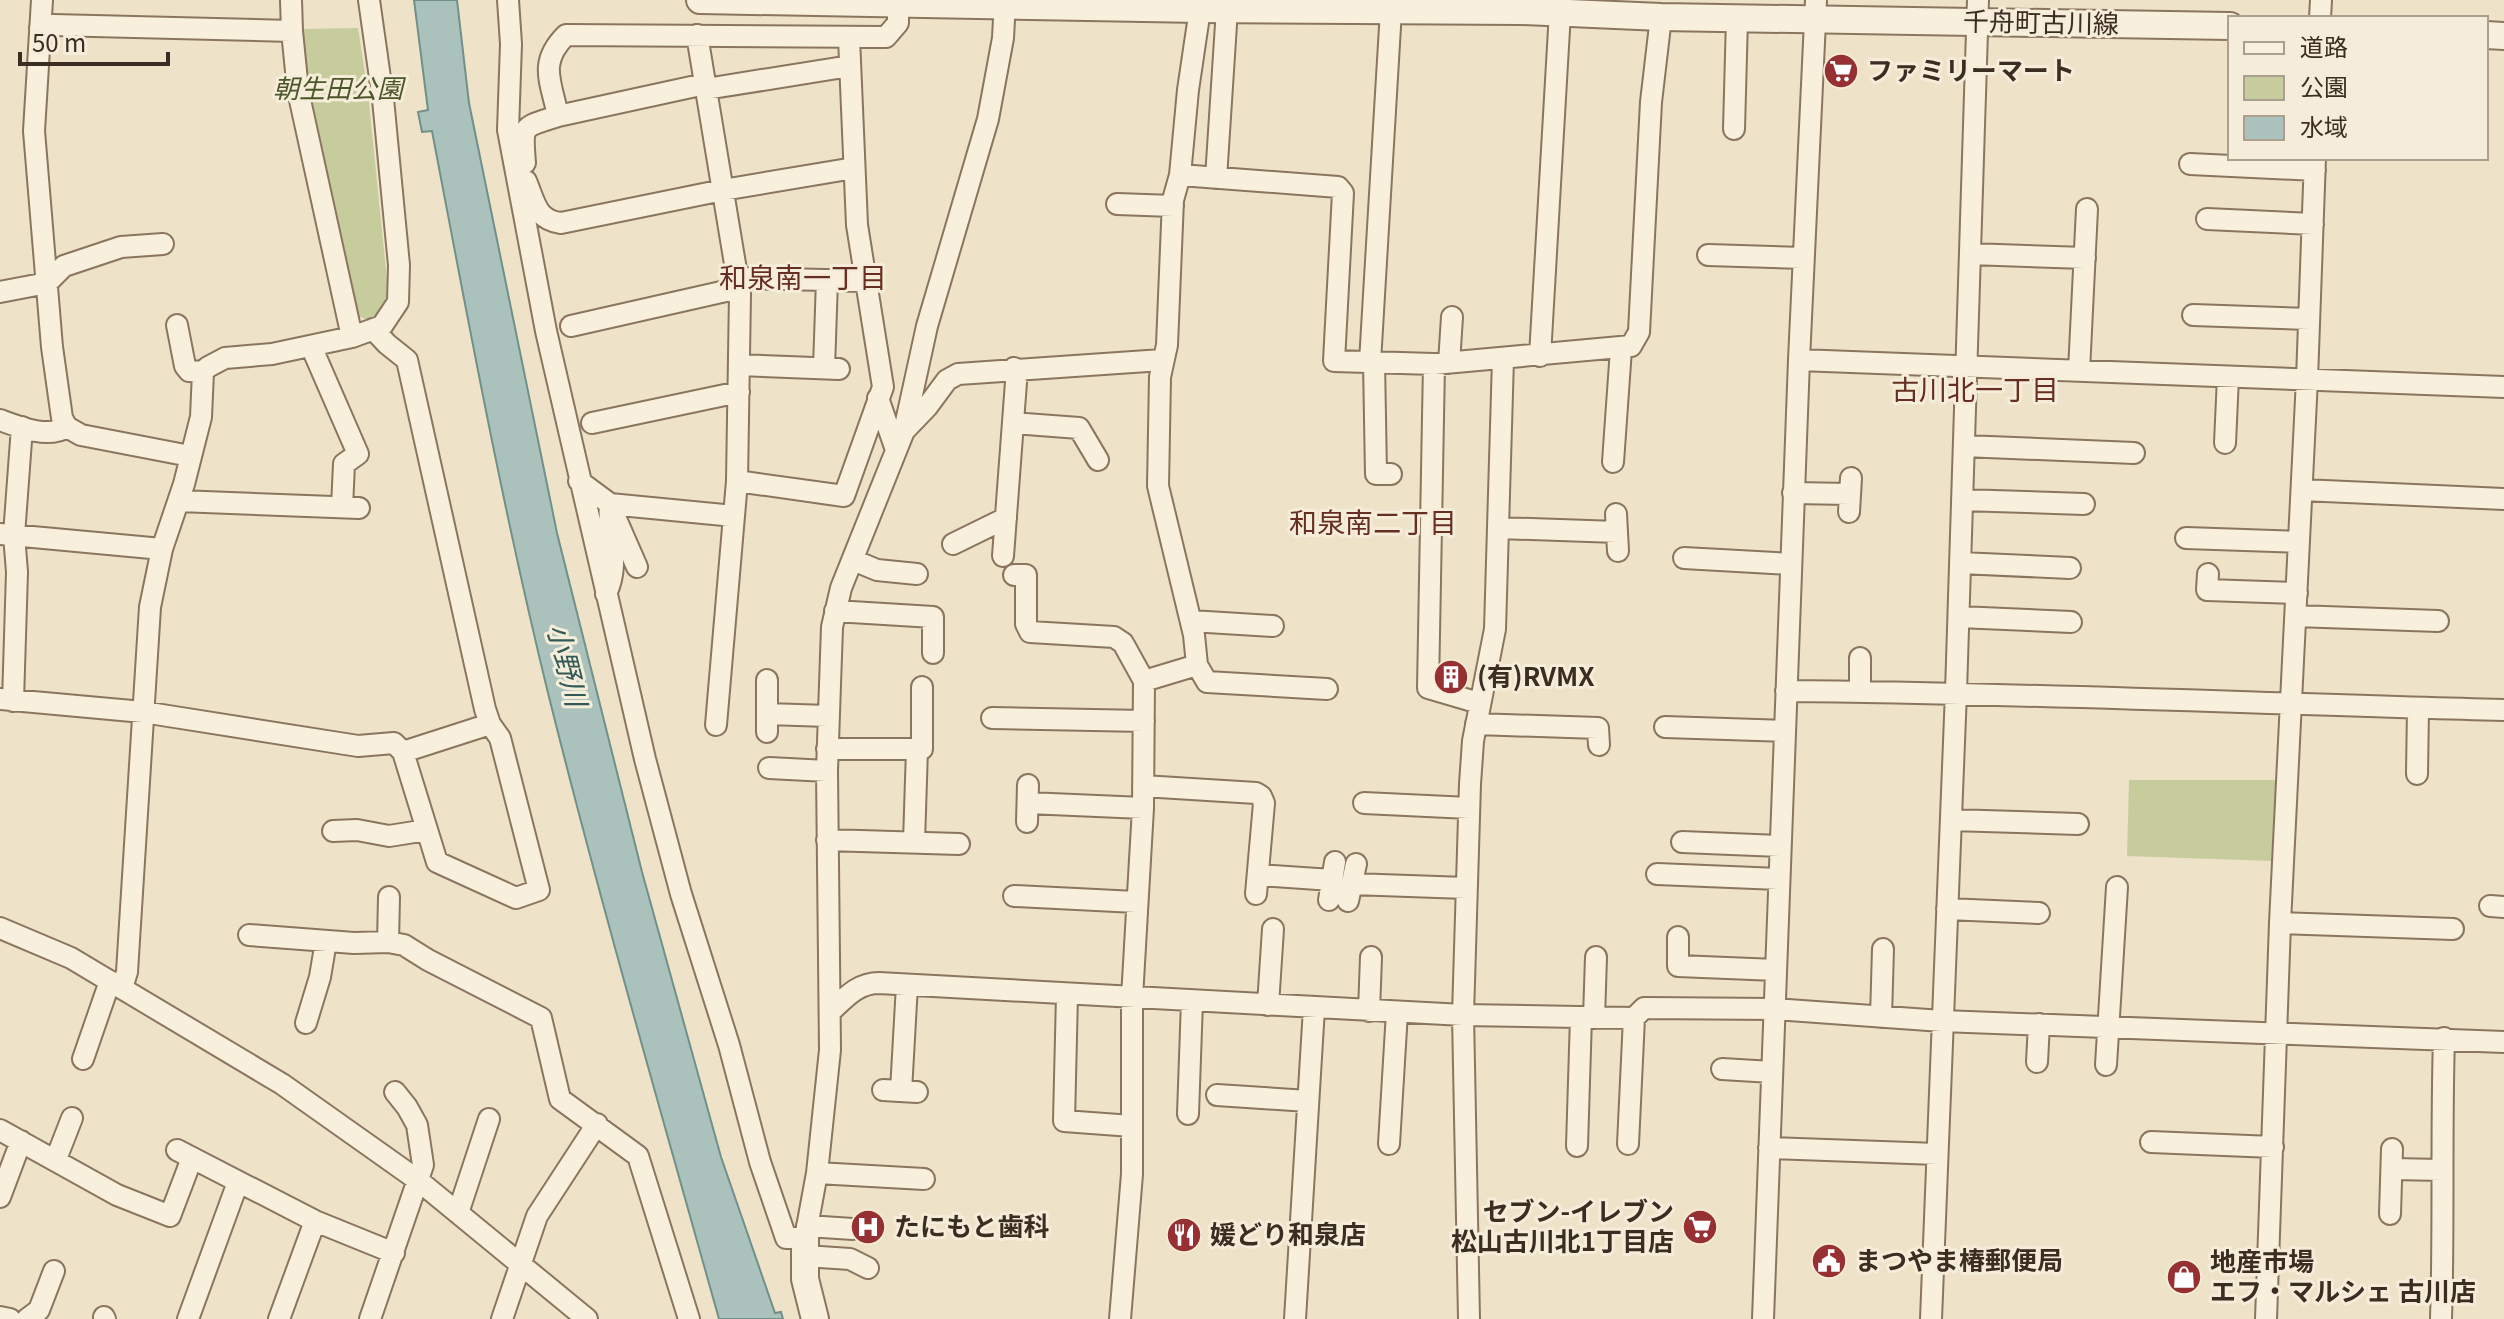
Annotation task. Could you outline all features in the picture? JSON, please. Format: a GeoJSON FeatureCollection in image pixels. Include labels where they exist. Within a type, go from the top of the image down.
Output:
{"type":"FeatureCollection","features":[{"type":"Feature","properties":{"kind":"street"},"geometry":{"type":"LineString","coordinates":[[42,0],[34,131],[59,405],[67,427],[81,435],[190,456]]}},
{"type":"Feature","properties":{"kind":"street"},"geometry":{"type":"LineString","coordinates":[[291,0],[298,91],[352,337]]}},
{"type":"Feature","properties":{"kind":"street"},"geometry":{"type":"LineString","coordinates":[[83,1059],[128,962],[150,607],[162,549],[179,501],[201,417],[203,372],[225,358],[272,354],[352,337],[382,326],[398,302],[399,265],[383,99],[369,0]]}},
{"type":"Feature","properties":{"kind":"street"},"geometry":{"type":"LineString","coordinates":[[508,0],[511,44],[508,130],[522,182],[546,331],[605,596],[681,894],[729,1045],[760,1162],[786,1238],[806,1240],[868,1268]]}},
{"type":"Feature","properties":{"kind":"street","name":"千舟町古川線"},"geometry":{"type":"LineString","coordinates":[[700,0],[1560,12],[1737,19],[1815,10],[1978,11],[2228,26]]}},
{"type":"Feature","properties":{"kind":"street"},"geometry":{"type":"LineString","coordinates":[[558,116],[548,68],[550,56],[566,35],[886,37],[898,23],[898,2]]}},
{"type":"Feature","properties":{"kind":"street"},"geometry":{"type":"LineString","coordinates":[[815,1319],[805,1279],[806,1240],[829,1076],[827,749],[829,670],[835,611],[900,440],[927,326],[988,119],[1003,38],[1005,3]]}},
{"type":"Feature","properties":{"kind":"street"},"geometry":{"type":"LineString","coordinates":[[1191,6],[1188,90],[1180,175],[1173,206],[1167,345],[1162,360],[1158,486],[1191,621],[1197,665],[1207,682],[1327,689]]}},
{"type":"Feature","properties":{"kind":"street"},"geometry":{"type":"LineString","coordinates":[[1216,178],[1227,9]]}},
{"type":"Feature","properties":{"kind":"street"},"geometry":{"type":"LineString","coordinates":[[1391,10],[1372,362],[1376,474],[1391,474]]}},
{"type":"Feature","properties":{"kind":"street"},"geometry":{"type":"LineString","coordinates":[[1763,1319],[1793,493],[1815,10]]}},
{"type":"Feature","properties":{"kind":"street"},"geometry":{"type":"LineString","coordinates":[[1931,1319],[1959,617],[1978,11]]}},
{"type":"Feature","properties":{"kind":"street"},"geometry":{"type":"LineString","coordinates":[[1540,356],[1560,12]]}},
{"type":"Feature","properties":{"kind":"street"},"geometry":{"type":"LineString","coordinates":[[1180,175],[1338,187],[1343,193],[1334,361],[1442,364],[1631,346],[1639,332],[1651,102],[1661,17]]}},
{"type":"Feature","properties":{"kind":"street"},"geometry":{"type":"LineString","coordinates":[[1734,129],[1737,19]]}},
{"type":"Feature","properties":{"kind":"street"},"geometry":{"type":"LineString","coordinates":[[40,28],[53,25],[292,31]]}},
{"type":"Feature","properties":{"kind":"street"},"geometry":{"type":"LineString","coordinates":[[697,35],[738,283],[737,481],[716,725]]}},
{"type":"Feature","properties":{"kind":"street"},"geometry":{"type":"LineString","coordinates":[[737,481],[844,496],[883,387],[857,225],[849,38]]}},
{"type":"Feature","properties":{"kind":"street"},"geometry":{"type":"LineString","coordinates":[[850,66],[705,86],[528,125],[523,133],[522,182],[548,221],[561,223],[723,190],[854,168]]}},
{"type":"Feature","properties":{"kind":"street"},"geometry":{"type":"LineString","coordinates":[[2228,152],[2188,157],[2228,159]]}},
{"type":"Feature","properties":{"kind":"street"},"geometry":{"type":"LineString","coordinates":[[2242,160],[2315,164],[2280,923],[2266,1319]]}},
{"type":"Feature","properties":{"kind":"street"},"geometry":{"type":"LineString","coordinates":[[1343,193],[1381,195]]}},
{"type":"Feature","properties":{"kind":"street"},"geometry":{"type":"LineString","coordinates":[[1117,204],[1173,206]]}},
{"type":"Feature","properties":{"kind":"street"},"geometry":{"type":"LineString","coordinates":[[2079,371],[2087,209]]}},
{"type":"Feature","properties":{"kind":"street"},"geometry":{"type":"LineString","coordinates":[[2207,219],[2313,224]]}},
{"type":"Feature","properties":{"kind":"street"},"geometry":{"type":"LineString","coordinates":[[0,292],[47,283],[64,266],[121,247],[163,244]]}},
{"type":"Feature","properties":{"kind":"street"},"geometry":{"type":"LineString","coordinates":[[1970,254],[2085,258]]}},
{"type":"Feature","properties":{"kind":"street"},"geometry":{"type":"LineString","coordinates":[[1708,255],[1803,258]]}},
{"type":"Feature","properties":{"kind":"street"},"geometry":{"type":"LineString","coordinates":[[739,365],[832,369],[827,280]]}},
{"type":"Feature","properties":{"kind":"street"},"geometry":{"type":"LineString","coordinates":[[571,326],[738,283],[866,281]]}},
{"type":"Feature","properties":{"kind":"street"},"geometry":{"type":"LineString","coordinates":[[2193,315],[2309,319]]}},
{"type":"Feature","properties":{"kind":"street"},"geometry":{"type":"LineString","coordinates":[[1452,317],[1442,364],[1428,688],[1478,713],[1598,728],[1599,745]]}},
{"type":"Feature","properties":{"kind":"street"},"geometry":{"type":"LineString","coordinates":[[177,325],[185,366],[189,371],[203,372]]}},
{"type":"Feature","properties":{"kind":"street"},"geometry":{"type":"LineString","coordinates":[[22,427],[7,535],[17,572],[7,700],[143,712],[358,746],[394,743],[403,752],[437,862],[516,898],[539,890],[500,738],[490,724],[407,360],[373,329]]}},
{"type":"Feature","properties":{"kind":"street"},"geometry":{"type":"LineString","coordinates":[[179,501],[350,508],[344,464],[358,454],[311,346]]}},
{"type":"Feature","properties":{"kind":"street"},"geometry":{"type":"LineString","coordinates":[[1613,462],[1621,349]]}},
{"type":"Feature","properties":{"kind":"street"},"geometry":{"type":"LineString","coordinates":[[1469,1319],[1463,1015],[1466,888],[1469,808],[1478,713],[1495,629],[1503,359]]}},
{"type":"Feature","properties":{"kind":"street"},"geometry":{"type":"LineString","coordinates":[[900,440],[947,380],[970,372],[1162,360]]}},
{"type":"Feature","properties":{"kind":"street"},"geometry":{"type":"LineString","coordinates":[[1799,360],[2504,387]]}},
{"type":"Feature","properties":{"kind":"street"},"geometry":{"type":"LineString","coordinates":[[1003,556],[1016,382],[1014,368]]}},
{"type":"Feature","properties":{"kind":"street"},"geometry":{"type":"LineString","coordinates":[[2225,443],[2228,377]]}},
{"type":"Feature","properties":{"kind":"street"},"geometry":{"type":"LineString","coordinates":[[592,423],[739,392]]}},
{"type":"Feature","properties":{"kind":"street"},"geometry":{"type":"LineString","coordinates":[[878,398],[900,440]]}},
{"type":"Feature","properties":{"kind":"street"},"geometry":{"type":"LineString","coordinates":[[0,420],[52,432],[67,427]]}},
{"type":"Feature","properties":{"kind":"street"},"geometry":{"type":"LineString","coordinates":[[1013,423],[1079,428],[1098,460]]}},
{"type":"Feature","properties":{"kind":"street"},"geometry":{"type":"LineString","coordinates":[[1964,446],[2134,453]]}},
{"type":"Feature","properties":{"kind":"street"},"geometry":{"type":"LineString","coordinates":[[579,481],[610,504],[637,567]]}},
{"type":"Feature","properties":{"kind":"street"},"geometry":{"type":"LineString","coordinates":[[2302,490],[2422,485],[2504,499]]}},
{"type":"Feature","properties":{"kind":"street"},"geometry":{"type":"LineString","coordinates":[[1793,493],[1850,495]]}},
{"type":"Feature","properties":{"kind":"street"},"geometry":{"type":"LineString","coordinates":[[1962,500],[2084,504]]}},
{"type":"Feature","properties":{"kind":"street"},"geometry":{"type":"LineString","coordinates":[[610,504],[734,516]]}},
{"type":"Feature","properties":{"kind":"street"},"geometry":{"type":"LineString","coordinates":[[605,596],[613,579],[615,563],[609,529],[610,504]]}},
{"type":"Feature","properties":{"kind":"street"},"geometry":{"type":"LineString","coordinates":[[953,544],[1006,518]]}},
{"type":"Feature","properties":{"kind":"street"},"geometry":{"type":"LineString","coordinates":[[1499,528],[1617,532]]}},
{"type":"Feature","properties":{"kind":"street"},"geometry":{"type":"LineString","coordinates":[[7,535],[162,549]]}},
{"type":"Feature","properties":{"kind":"street"},"geometry":{"type":"LineString","coordinates":[[2186,538],[2299,542]]}},
{"type":"Feature","properties":{"kind":"street"},"geometry":{"type":"LineString","coordinates":[[1684,558],[1791,564]]}},
{"type":"Feature","properties":{"kind":"street"},"geometry":{"type":"LineString","coordinates":[[853,560],[877,570],[917,574]]}},
{"type":"Feature","properties":{"kind":"street"},"geometry":{"type":"LineString","coordinates":[[1960,563],[2070,568]]}},
{"type":"Feature","properties":{"kind":"street"},"geometry":{"type":"LineString","coordinates":[[2208,574],[2207,590],[2297,593]]}},
{"type":"Feature","properties":{"kind":"street"},"geometry":{"type":"LineString","coordinates":[[1014,575],[1026,575],[1026,624],[1030,632],[1114,637],[1123,643],[1144,681],[1143,808],[1132,998],[1132,1174],[1120,1319]]}},
{"type":"Feature","properties":{"kind":"street"},"geometry":{"type":"LineString","coordinates":[[835,611],[933,617],[933,653]]}},
{"type":"Feature","properties":{"kind":"street"},"geometry":{"type":"LineString","coordinates":[[2296,616],[2438,621]]}},
{"type":"Feature","properties":{"kind":"street"},"geometry":{"type":"LineString","coordinates":[[1959,617],[2071,622]]}},
{"type":"Feature","properties":{"kind":"street"},"geometry":{"type":"LineString","coordinates":[[1191,621],[1273,626]]}},
{"type":"Feature","properties":{"kind":"street"},"geometry":{"type":"LineString","coordinates":[[1860,658],[1860,692]]}},
{"type":"Feature","properties":{"kind":"street"},"geometry":{"type":"LineString","coordinates":[[1144,681],[1197,665]]}},
{"type":"Feature","properties":{"kind":"street"},"geometry":{"type":"LineString","coordinates":[[767,680],[767,723],[828,716]]}},
{"type":"Feature","properties":{"kind":"street"},"geometry":{"type":"LineString","coordinates":[[827,749],[922,749],[922,687]]}},
{"type":"Feature","properties":{"kind":"street"},"geometry":{"type":"LineString","coordinates":[[1786,691],[1956,692],[2504,710]]}},
{"type":"Feature","properties":{"kind":"street"},"geometry":{"type":"LineString","coordinates":[[2417,774],[2418,709]]}},
{"type":"Feature","properties":{"kind":"street"},"geometry":{"type":"LineString","coordinates":[[992,718],[1144,721]]}},
{"type":"Feature","properties":{"kind":"street"},"geometry":{"type":"LineString","coordinates":[[403,752],[490,724]]}},
{"type":"Feature","properties":{"kind":"street"},"geometry":{"type":"LineString","coordinates":[[1677,734],[1784,731]]}},
{"type":"Feature","properties":{"kind":"street"},"geometry":{"type":"LineString","coordinates":[[914,842],[917,749]]}},
{"type":"Feature","properties":{"kind":"street"},"geometry":{"type":"LineString","coordinates":[[769,768],[827,771]]}},
{"type":"Feature","properties":{"kind":"street"},"geometry":{"type":"LineString","coordinates":[[1143,786],[1256,793],[1261,796],[1264,803],[1257,885],[1342,882],[1466,888]]}},
{"type":"Feature","properties":{"kind":"street"},"geometry":{"type":"LineString","coordinates":[[1364,803],[1469,808]]}},
{"type":"Feature","properties":{"kind":"street"},"geometry":{"type":"LineString","coordinates":[[1028,804],[1143,808]]}},
{"type":"Feature","properties":{"kind":"street"},"geometry":{"type":"LineString","coordinates":[[1951,820],[2078,824]]}},
{"type":"Feature","properties":{"kind":"street"},"geometry":{"type":"LineString","coordinates":[[333,831],[357,830],[389,836],[427,830]]}},
{"type":"Feature","properties":{"kind":"street"},"geometry":{"type":"LineString","coordinates":[[827,840],[959,844]]}},
{"type":"Feature","properties":{"kind":"street"},"geometry":{"type":"LineString","coordinates":[[1682,842],[1780,846]]}},
{"type":"Feature","properties":{"kind":"street"},"geometry":{"type":"LineString","coordinates":[[1657,874],[1779,879]]}},
{"type":"Feature","properties":{"kind":"street"},"geometry":{"type":"LineString","coordinates":[[2106,1065],[2117,887]]}},
{"type":"Feature","properties":{"kind":"street"},"geometry":{"type":"LineString","coordinates":[[1014,896],[1136,902]]}},
{"type":"Feature","properties":{"kind":"street"},"geometry":{"type":"LineString","coordinates":[[388,942],[389,897]]}},
{"type":"Feature","properties":{"kind":"street"},"geometry":{"type":"LineString","coordinates":[[1947,909],[2039,913]]}},
{"type":"Feature","properties":{"kind":"street"},"geometry":{"type":"LineString","coordinates":[[2280,923],[2453,929]]}},
{"type":"Feature","properties":{"kind":"street"},"geometry":{"type":"LineString","coordinates":[[0,928],[71,958],[282,1084],[419,1181],[587,1319]]}},
{"type":"Feature","properties":{"kind":"street"},"geometry":{"type":"LineString","coordinates":[[1268,1005],[1273,929]]}},
{"type":"Feature","properties":{"kind":"street"},"geometry":{"type":"LineString","coordinates":[[249,935],[404,945],[541,1018],[560,1099],[638,1156],[689,1319]]}},
{"type":"Feature","properties":{"kind":"street"},"geometry":{"type":"LineString","coordinates":[[1678,937],[1678,966],[1776,970]]}},
{"type":"Feature","properties":{"kind":"street"},"geometry":{"type":"LineString","coordinates":[[306,1023],[320,977],[326,941]]}},
{"type":"Feature","properties":{"kind":"street"},"geometry":{"type":"LineString","coordinates":[[1881,1017],[1883,949]]}},
{"type":"Feature","properties":{"kind":"street"},"geometry":{"type":"LineString","coordinates":[[1369,1011],[1371,957]]}},
{"type":"Feature","properties":{"kind":"street"},"geometry":{"type":"LineString","coordinates":[[1577,1146],[1587,1017],[1602,970]]}},
{"type":"Feature","properties":{"kind":"street"},"geometry":{"type":"LineString","coordinates":[[831,1011],[868,983],[1369,1011],[1634,1018]]}},
{"type":"Feature","properties":{"kind":"street"},"geometry":{"type":"LineString","coordinates":[[901,1091],[907,985]]}},
{"type":"Feature","properties":{"kind":"street"},"geometry":{"type":"LineString","coordinates":[[1067,995],[1064,1121],[1132,1126]]}},
{"type":"Feature","properties":{"kind":"street"},"geometry":{"type":"LineString","coordinates":[[1188,1114],[1192,1001]]}},
{"type":"Feature","properties":{"kind":"street"},"geometry":{"type":"LineString","coordinates":[[1295,1319],[1314,1008]]}},
{"type":"Feature","properties":{"kind":"street"},"geometry":{"type":"LineString","coordinates":[[1628,1144],[1634,1018],[1644,1008],[1775,1009],[1942,1021],[2504,1042]]}},
{"type":"Feature","properties":{"kind":"street"},"geometry":{"type":"LineString","coordinates":[[1389,1144],[1397,1012]]}},
{"type":"Feature","properties":{"kind":"street"},"geometry":{"type":"LineString","coordinates":[[2037,1062],[2039,1024]]}},
{"type":"Feature","properties":{"kind":"street"},"geometry":{"type":"LineString","coordinates":[[2441,1319],[2444,1038]]}},
{"type":"Feature","properties":{"kind":"street"},"geometry":{"type":"LineString","coordinates":[[1722,1069],[1772,1072]]}},
{"type":"Feature","properties":{"kind":"street"},"geometry":{"type":"LineString","coordinates":[[370,1319],[419,1181],[422,1150],[417,1125],[395,1092]]}},
{"type":"Feature","properties":{"kind":"street"},"geometry":{"type":"LineString","coordinates":[[1217,1095],[1308,1101]]}},
{"type":"Feature","properties":{"kind":"street"},"geometry":{"type":"LineString","coordinates":[[56,1159],[72,1118]]}},
{"type":"Feature","properties":{"kind":"street"},"geometry":{"type":"LineString","coordinates":[[458,1213],[489,1119]]}},
{"type":"Feature","properties":{"kind":"street"},"geometry":{"type":"LineString","coordinates":[[502,1319],[537,1216],[597,1124]]}},
{"type":"Feature","properties":{"kind":"street"},"geometry":{"type":"LineString","coordinates":[[0,1130],[117,1195],[170,1216],[184,1154],[315,1221],[394,1253]]}},
{"type":"Feature","properties":{"kind":"street"},"geometry":{"type":"LineString","coordinates":[[0,1197],[21,1141]]}},
{"type":"Feature","properties":{"kind":"street"},"geometry":{"type":"LineString","coordinates":[[2151,1142],[2273,1147]]}},
{"type":"Feature","properties":{"kind":"street"},"geometry":{"type":"LineString","coordinates":[[1769,1148],[1937,1154]]}},
{"type":"Feature","properties":{"kind":"street"},"geometry":{"type":"LineString","coordinates":[[2390,1214],[2392,1159],[2442,1170]]}},
{"type":"Feature","properties":{"kind":"street"},"geometry":{"type":"LineString","coordinates":[[817,1173],[924,1179]]}},
{"type":"Feature","properties":{"kind":"street"},"geometry":{"type":"LineString","coordinates":[[188,1319],[238,1182]]}},
{"type":"Feature","properties":{"kind":"street"},"geometry":{"type":"LineString","coordinates":[[279,1319],[315,1221]]}},
{"type":"Feature","properties":{"kind":"street"},"geometry":{"type":"LineString","coordinates":[[806,1240],[853,1229]]}},
{"type":"Feature","properties":{"kind":"street"},"geometry":{"type":"LineString","coordinates":[[27,1319],[39,1310],[54,1271]]}},
{"type":"Feature","properties":{"kind":"street"},"geometry":{"type":"LineString","coordinates":[[0,1317],[10,1319]]}},
{"type":"Feature","properties":{"kind":"green space","name":"朝生田公園"},"geometry":{"type":"Polygon","coordinates":[[[358,28],[368,93],[389,300],[379,316],[367,320],[353,313],[308,91],[302,29],[358,28]]]}},
{"type":"Feature","properties":{"kind":"green space"},"geometry":{"type":"Polygon","coordinates":[[[2129,780],[2276,780],[2272,861],[2127,856],[2129,780]]]}},
{"type":"Feature","properties":{"kind":"water","name":"小野川"},"geometry":{"type":"Polygon","coordinates":[[[414,0],[457,0],[469,103],[557,533],[642,872],[721,1157],[775,1313],[781,1312],[783,1319],[719,1319],[653,1086],[589,853],[532,627],[432,131],[422,132],[418,112],[428,110],[414,0]]]}},
{"type":"Feature","properties":{"kind":"place","name":"ファミリーマート"},"geometry":{"type":"Point","coordinates":[1841,71]}},
{"type":"Feature","properties":{"kind":"place","name":"(有)RVMX"},"geometry":{"type":"Point","coordinates":[1451,677]}},
{"type":"Feature","properties":{"kind":"place","name":"たにもと歯科"},"geometry":{"type":"Point","coordinates":[868,1227]}},
{"type":"Feature","properties":{"kind":"place","name":"セブン-イレブン 松山古川北1丁目店"},"geometry":{"type":"Point","coordinates":[1700,1227]}},
{"type":"Feature","properties":{"kind":"place","name":"媛どり和泉店"},"geometry":{"type":"Point","coordinates":[1184,1235]}},
{"type":"Feature","properties":{"kind":"place","name":"まつやま椿郵便局"},"geometry":{"type":"Point","coordinates":[1829,1261]}},
{"type":"Feature","properties":{"kind":"place","name":"地産市場 エフ・マルシェ 古川店"},"geometry":{"type":"Point","coordinates":[2184,1277]}},
{"type":"Feature","properties":{"kind":"district","name":"和泉南一丁目"},"geometry":{"type":"Point","coordinates":[803,278]}},
{"type":"Feature","properties":{"kind":"district","name":"古川北一丁目"},"geometry":{"type":"Point","coordinates":[1975,390]}},
{"type":"Feature","properties":{"kind":"district","name":"和泉南二丁目"},"geometry":{"type":"Point","coordinates":[1373,523]}}]}
